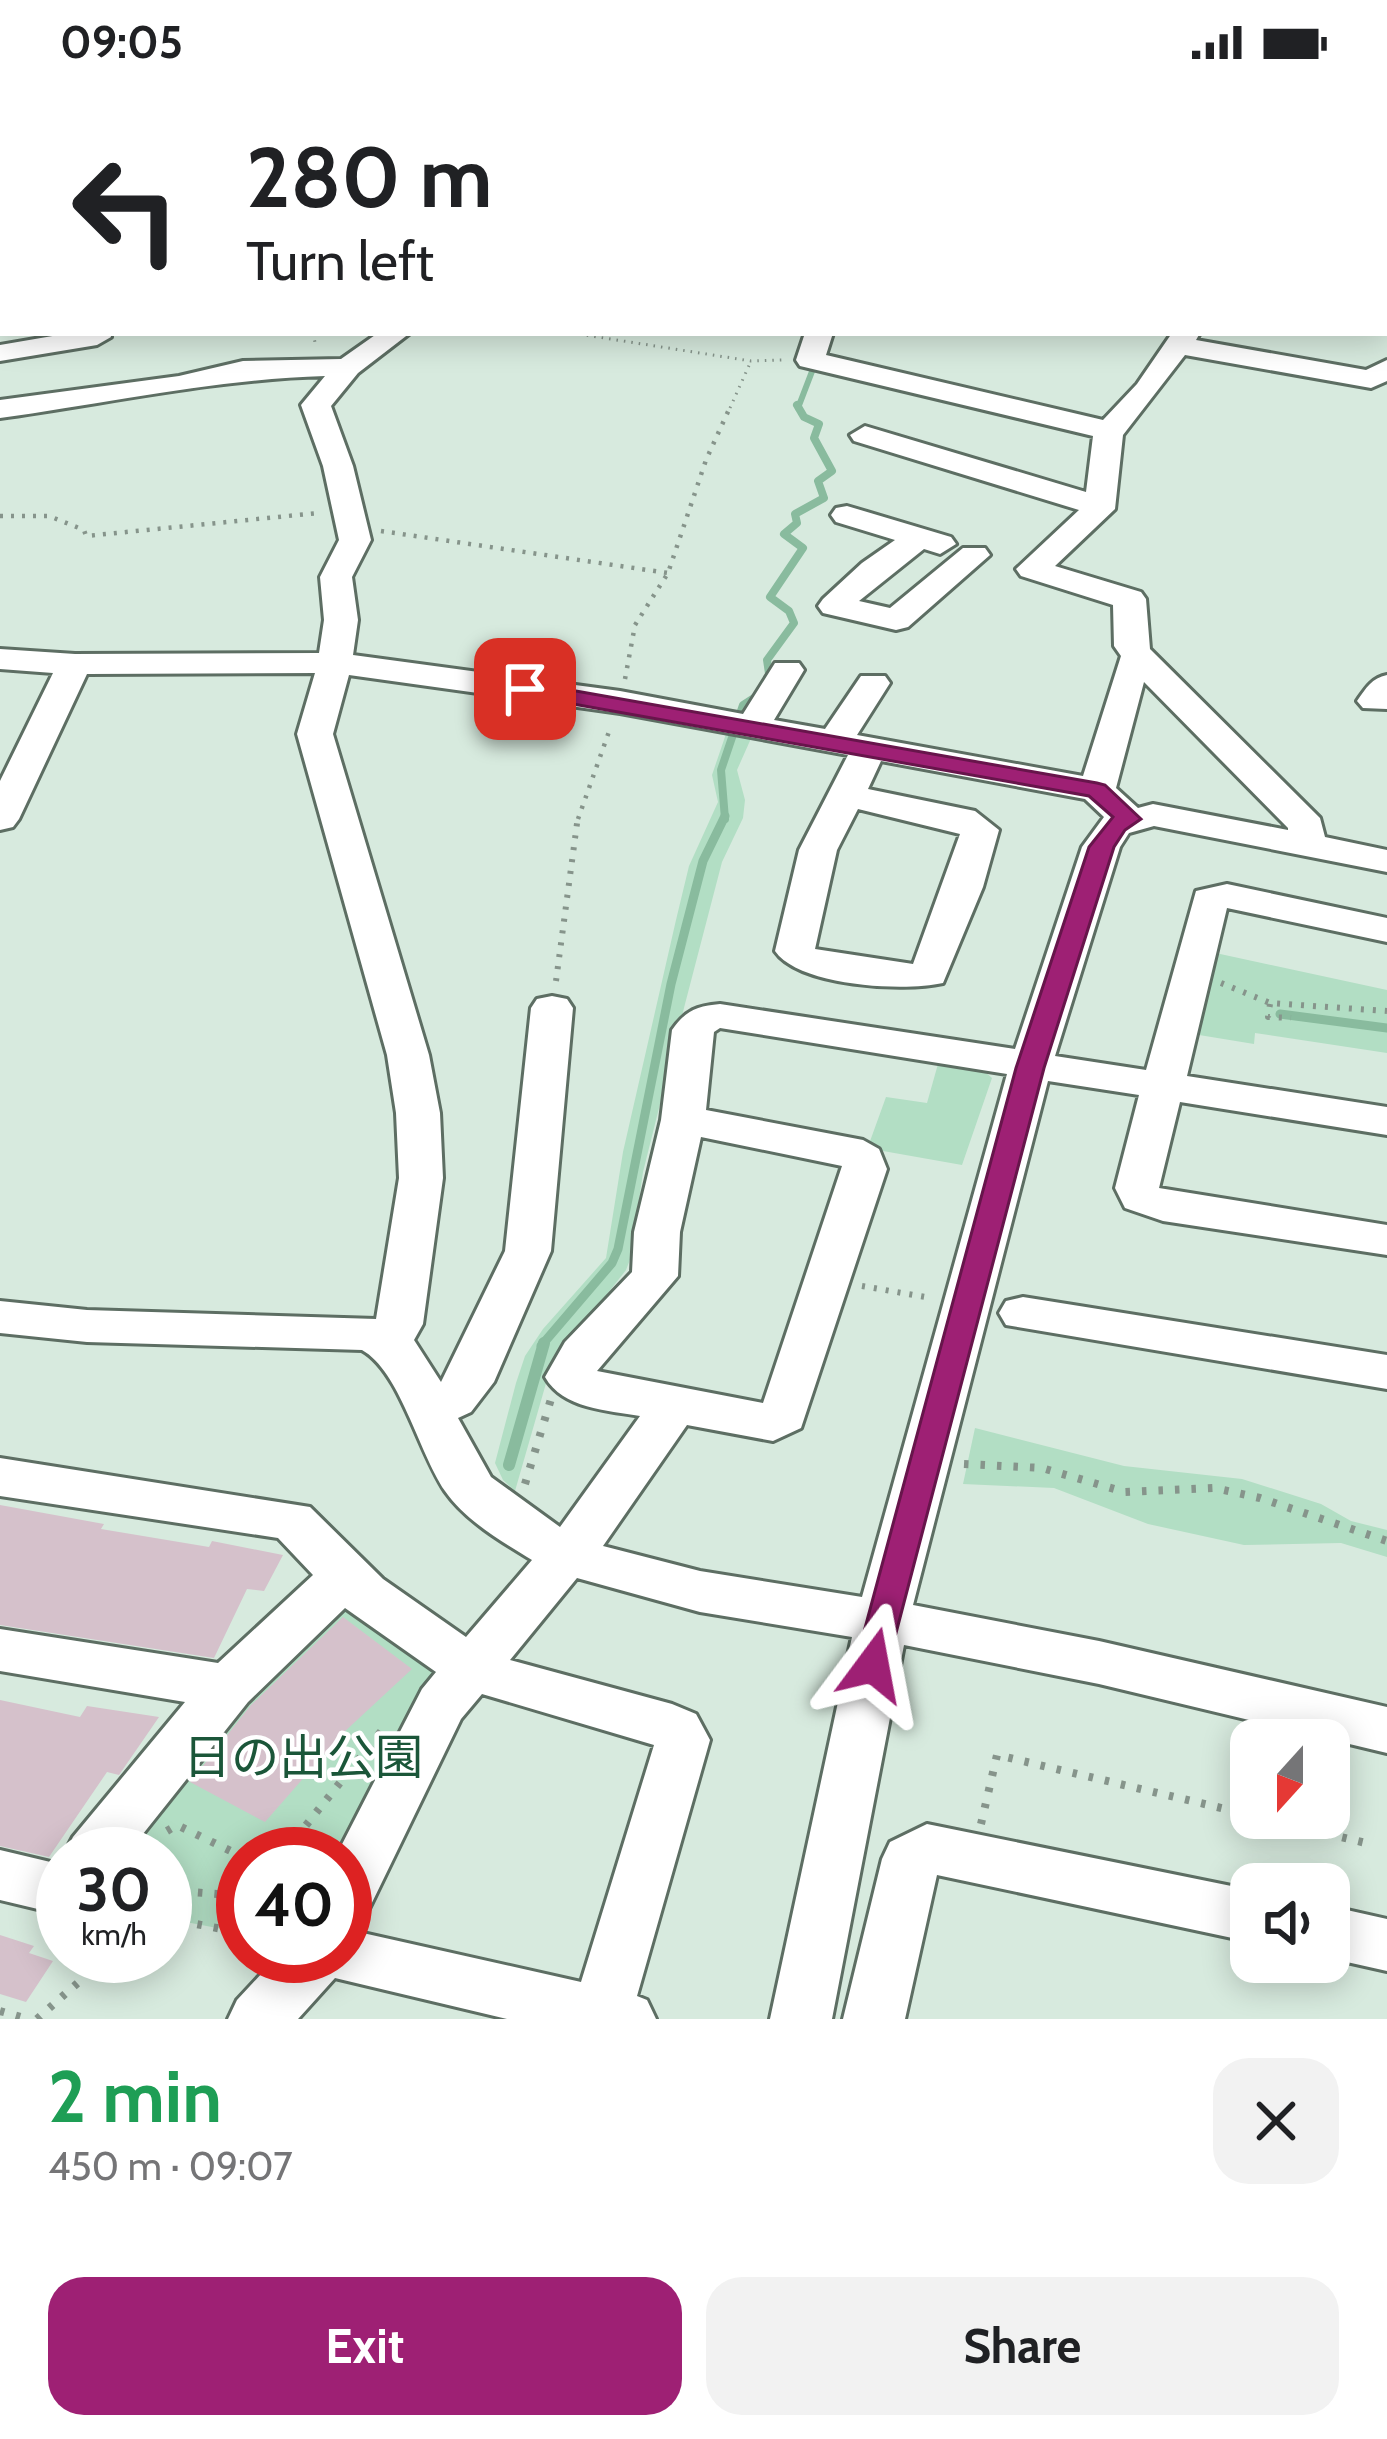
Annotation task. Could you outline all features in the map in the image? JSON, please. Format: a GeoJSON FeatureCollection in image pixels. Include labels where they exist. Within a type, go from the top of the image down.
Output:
{"type":"FeatureCollection","features":[{"type":"Feature","properties":{"kind":"street"},"geometry":{"type":"LineString","coordinates":[[0,353],[96,336]]}},
{"type":"Feature","properties":{"kind":"street"},"geometry":{"type":"LineString","coordinates":[[390,1340],[399,1324],[421,1178],[418,1113],[408,1054],[315,734],[335,663],[341,620],[336,578],[355,540],[316,405],[348,367],[392,336]]}},
{"type":"Feature","properties":{"kind":"street"},"geometry":{"type":"LineString","coordinates":[[847,515],[1028,572],[1099,506],[1110,431],[1183,339],[1371,379],[1387,369]]}},
{"type":"Feature","properties":{"kind":"street"},"geometry":{"type":"LineString","coordinates":[[815,346],[1110,431]]}},
{"type":"Feature","properties":{"kind":"street"},"geometry":{"type":"LineString","coordinates":[[0,410],[179,385],[243,370],[348,367]]}},
{"type":"Feature","properties":{"kind":"street"},"geometry":{"type":"LineString","coordinates":[[865,435],[1099,506]]}},
{"type":"Feature","properties":{"kind":"street"},"geometry":{"type":"LineString","coordinates":[[920,538],[874,570],[836,606],[896,620],[974,555]]}},
{"type":"Feature","properties":{"kind":"street"},"geometry":{"type":"LineString","coordinates":[[1032,569],[1130,598],[1131,646],[1138,656],[1307,826],[1306,844]]}},
{"type":"Feature","properties":{"kind":"street"},"geometry":{"type":"LineString","coordinates":[[801,2019],[882,1621],[1030,1068],[1101,847],[1116,825],[1113,805],[1138,656]]}},
{"type":"Feature","properties":{"kind":"street"},"geometry":{"type":"LineString","coordinates":[[0,659],[75,664],[335,663],[620,703],[852,745],[1387,861]]}},
{"type":"Feature","properties":{"kind":"street"},"geometry":{"type":"LineString","coordinates":[[0,819],[75,664]]}},
{"type":"Feature","properties":{"kind":"street"},"geometry":{"type":"LineString","coordinates":[[753,726],[787,670]]}},
{"type":"Feature","properties":{"kind":"street"},"geometry":{"type":"LineString","coordinates":[[844,795],[962,819],[980,830],[964,887],[929,974],[862,970],[801,958],[795,951],[818,850],[844,795],[852,745],[873,683]]}},
{"type":"Feature","properties":{"kind":"street"},"geometry":{"type":"LineString","coordinates":[[1387,930],[1214,895],[1189,970],[1137,1188],[1141,1198],[1163,1205],[1387,1240]]}},
{"type":"Feature","properties":{"kind":"street"},"geometry":{"type":"LineString","coordinates":[[838,1036],[862,970]]}},
{"type":"Feature","properties":{"kind":"street"},"geometry":{"type":"LineString","coordinates":[[427,1411],[454,1400],[470,1382],[528,1251],[552,1008]]}},
{"type":"Feature","properties":{"kind":"street"},"geometry":{"type":"LineString","coordinates":[[683,1120],[848,1150],[863,1159],[865,1169],[784,1414],[772,1423],[592,1390],[569,1377],[582,1354],[655,1276],[657,1232],[683,1120],[693,1030],[704,1018],[720,1016],[1387,1121]]}},
{"type":"Feature","properties":{"kind":"street"},"geometry":{"type":"LineString","coordinates":[[1023,1313],[1387,1372]]}},
{"type":"Feature","properties":{"kind":"street"},"geometry":{"type":"LineString","coordinates":[[0,1317],[87,1326],[340,1331],[390,1340],[404,1354],[427,1411],[467,1484],[566,1554],[653,1580],[1210,1687],[1387,1730]]}},
{"type":"Feature","properties":{"kind":"street"},"geometry":{"type":"LineString","coordinates":[[372,1844],[441,1705],[566,1554],[674,1406]]}},
{"type":"Feature","properties":{"kind":"street"},"geometry":{"type":"LineString","coordinates":[[0,1477],[292,1521],[313,1536],[345,1576],[388,1616],[474,1667],[516,1686],[676,1730],[682,1740],[614,2016],[372,1961]]}},
{"type":"Feature","properties":{"kind":"street"},"geometry":{"type":"LineString","coordinates":[[115,1827],[229,1687],[345,1576]]}},
{"type":"Feature","properties":{"kind":"street"},"geometry":{"type":"LineString","coordinates":[[0,1650],[229,1687]]}},
{"type":"Feature","properties":{"kind":"street"},"geometry":{"type":"LineString","coordinates":[[874,2019],[910,1859],[927,1848],[1230,1912]]}},
{"type":"Feature","properties":{"kind":"street"},"geometry":{"type":"LineString","coordinates":[[0,1874],[36,1883]]}},
{"type":"Feature","properties":{"kind":"street"},"geometry":{"type":"LineString","coordinates":[[1350,1937],[1387,1945]]}},
{"type":"Feature","properties":{"kind":"street"},"geometry":{"type":"LineString","coordinates":[[259,2019],[292,1983]]}},
{"type":"Feature","properties":{"kind":"path"},"geometry":{"type":"LineString","coordinates":[[591,336],[751,361],[815,346]]}},
{"type":"Feature","properties":{"kind":"path"},"geometry":{"type":"LineString","coordinates":[[552,1008],[580,805],[620,703],[635,625],[668,573],[706,460],[751,361]]}},
{"type":"Feature","properties":{"kind":"path"},"geometry":{"type":"LineString","coordinates":[[0,516],[49,516],[68,522],[86,536],[351,519],[668,573]]}},
{"type":"Feature","properties":{"kind":"path"},"geometry":{"type":"LineString","coordinates":[[1189,970],[1270,1003],[1387,1011]]}},
{"type":"Feature","properties":{"kind":"path"},"geometry":{"type":"LineString","coordinates":[[1270,1003],[1268,1017],[1291,1018]]}},
{"type":"Feature","properties":{"kind":"path"},"geometry":{"type":"LineString","coordinates":[[828,1280],[934,1298]]}},
{"type":"Feature","properties":{"kind":"path"},"geometry":{"type":"LineString","coordinates":[[518,1498],[553,1391],[569,1377]]}},
{"type":"Feature","properties":{"kind":"path"},"geometry":{"type":"LineString","coordinates":[[955,1464],[1042,1468],[1125,1492],[1214,1488],[1260,1498],[1387,1540]]}},
{"type":"Feature","properties":{"kind":"path"},"geometry":{"type":"LineString","coordinates":[[304,1827],[359,1754],[392,1720]]}},
{"type":"Feature","properties":{"kind":"path"},"geometry":{"type":"LineString","coordinates":[[973,1858],[997,1755],[1230,1810]]}},
{"type":"Feature","properties":{"kind":"path"},"geometry":{"type":"LineString","coordinates":[[1349,1839],[1374,1845]]}},
{"type":"Feature","properties":{"kind":"path"},"geometry":{"type":"LineString","coordinates":[[0,2011],[33,2019],[76,1983]]}},
{"type":"Feature","properties":{"kind":"green space"},"geometry":{"type":"Polygon","coordinates":[[[728,728],[753,734],[737,770],[745,800],[743,818],[722,862],[685,1004],[643,1172],[631,1257],[626,1270],[551,1366],[515,1491],[495,1463],[516,1383],[525,1356],[543,1329],[606,1258],[623,1152],[676,920],[689,866],[718,802],[712,775],[728,728]]]}},
{"type":"Feature","properties":{"kind":"green space"},"geometry":{"type":"Polygon","coordinates":[[[1211,952],[1387,990],[1387,1053],[1255,1033],[1254,1044],[1193,1034],[1211,952]]]}},
{"type":"Feature","properties":{"kind":"green space"},"geometry":{"type":"Polygon","coordinates":[[[938,1064],[984,1071],[992,1078],[962,1165],[883,1151],[869,1144],[886,1097],[927,1103],[938,1064]]]}},
{"type":"Feature","properties":{"kind":"green space"},"geometry":{"type":"Polygon","coordinates":[[[975,1428],[1124,1466],[1242,1479],[1387,1530],[1387,1557],[1341,1543],[1244,1545],[1148,1524],[1054,1488],[963,1484],[975,1428]]]}},
{"type":"Feature","properties":{"kind":"green space","name":"日の出公園"},"geometry":{"type":"Polygon","coordinates":[[[352,1596],[447,1670],[360,1827],[216,1827],[216,1928],[192,1923],[192,1827],[124,1827],[352,1596]]]}},
{"type":"Feature","properties":{"kind":"building"},"geometry":{"type":"Polygon","coordinates":[[[0,1505],[104,1524],[101,1529],[209,1547],[212,1541],[283,1555],[264,1591],[247,1589],[214,1658],[0,1625],[0,1505]]]}},
{"type":"Feature","properties":{"kind":"building"},"geometry":{"type":"Polygon","coordinates":[[[343,1617],[412,1669],[342,1734],[265,1822],[190,1782],[251,1705],[343,1617]]]}},
{"type":"Feature","properties":{"kind":"building"},"geometry":{"type":"Polygon","coordinates":[[[0,1700],[80,1717],[87,1706],[159,1717],[119,1775],[107,1772],[69,1827],[36,1827],[36,1854],[0,1846],[0,1700]]]}},
{"type":"Feature","properties":{"kind":"building"},"geometry":{"type":"Polygon","coordinates":[[[0,1935],[34,1946],[29,1953],[36,1955],[39,1983],[26,2002],[0,1994],[0,1935]]]}},
{"type":"Feature","properties":{"kind":"waterway"},"geometry":{"type":"LineString","coordinates":[[798,407],[816,361]]}},
{"type":"Feature","properties":{"kind":"waterway"},"geometry":{"type":"LineString","coordinates":[[725,816],[721,770],[743,705],[771,687],[767,660],[794,623],[789,611],[770,597],[803,548],[784,534],[797,523],[795,514],[824,498],[818,481],[832,471],[814,438],[819,424],[804,417],[798,407]]}},
{"type":"Feature","properties":{"kind":"waterway"},"geometry":{"type":"LineString","coordinates":[[541,1346],[612,1263],[618,1249],[671,984],[703,861],[725,816]]}},
{"type":"Feature","properties":{"kind":"waterway"},"geometry":{"type":"LineString","coordinates":[[1280,1014],[1387,1028]]}},
{"type":"Feature","properties":{"kind":"waterway"},"geometry":{"type":"LineString","coordinates":[[509,1465],[544,1343]]}},
{"type":"Feature","properties":{"kind":"route"},"geometry":{"type":"LineString","coordinates":[[525,689],[1097,790],[1129,819],[1116,825],[1101,847],[1030,1068],[923,1460],[873,1665]]}}]}
